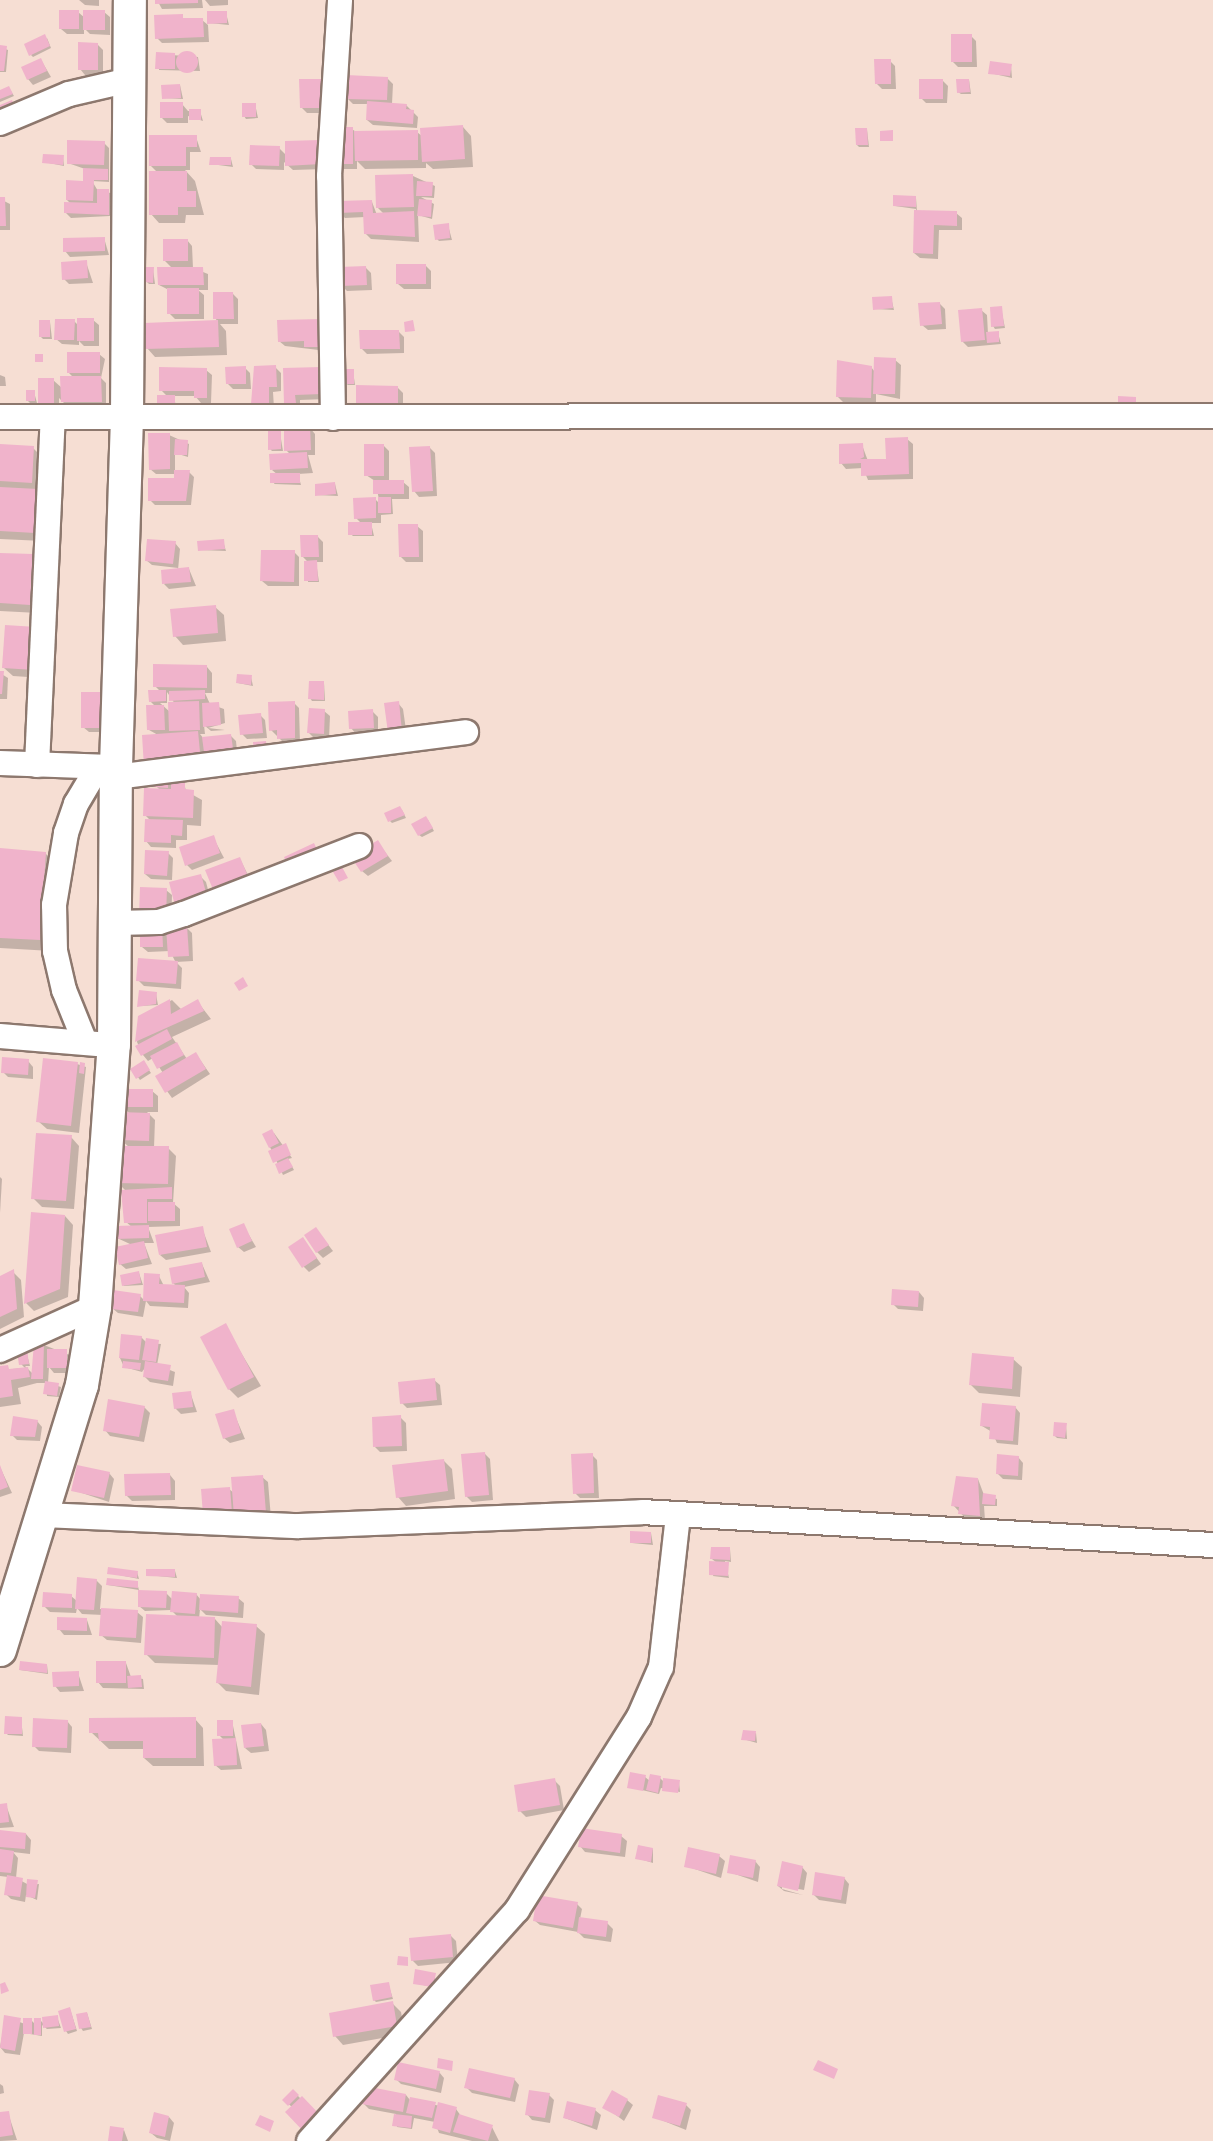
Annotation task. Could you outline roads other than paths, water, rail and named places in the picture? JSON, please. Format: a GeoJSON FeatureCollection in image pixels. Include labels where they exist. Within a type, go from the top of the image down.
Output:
{"type":"FeatureCollection","features":[{"type":"Feature","properties":{"kind":"main road"},"geometry":{"type":"LineString","coordinates":[[0,1650],[82,1385],[95,1307],[99,1044],[115,923],[110,770],[127,414],[130,0]]}},
{"type":"Feature","properties":{"kind":"street"},"geometry":{"type":"LineString","coordinates":[[333,418],[329,176],[340,0]]}},
{"type":"Feature","properties":{"kind":"street"},"geometry":{"type":"LineString","coordinates":[[0,123],[69,94],[129,80]]}},
{"type":"Feature","properties":{"kind":"street"},"geometry":{"type":"LineString","coordinates":[[0,417],[127,414],[333,418],[1213,416]]}},
{"type":"Feature","properties":{"kind":"street"},"geometry":{"type":"LineString","coordinates":[[37,765],[53,416]]}},
{"type":"Feature","properties":{"kind":"street"},"geometry":{"type":"LineString","coordinates":[[0,763],[110,770],[466,732]]}},
{"type":"Feature","properties":{"kind":"street"},"geometry":{"type":"LineString","coordinates":[[99,1044],[61,977],[54,905],[66,833],[76,804],[110,770]]}},
{"type":"Feature","properties":{"kind":"street"},"geometry":{"type":"LineString","coordinates":[[115,923],[159,922],[359,846]]}},
{"type":"Feature","properties":{"kind":"street"},"geometry":{"type":"LineString","coordinates":[[0,1036],[99,1044]]}},
{"type":"Feature","properties":{"kind":"street"},"geometry":{"type":"LineString","coordinates":[[0,1350],[95,1307]]}},
{"type":"Feature","properties":{"kind":"street"},"geometry":{"type":"LineString","coordinates":[[43,1515],[299,1526],[642,1511],[678,1516],[1213,1545]]}},
{"type":"Feature","properties":{"kind":"street"},"geometry":{"type":"LineString","coordinates":[[309,2141],[517,1910],[639,1717],[661,1667],[678,1516]]}}]}
